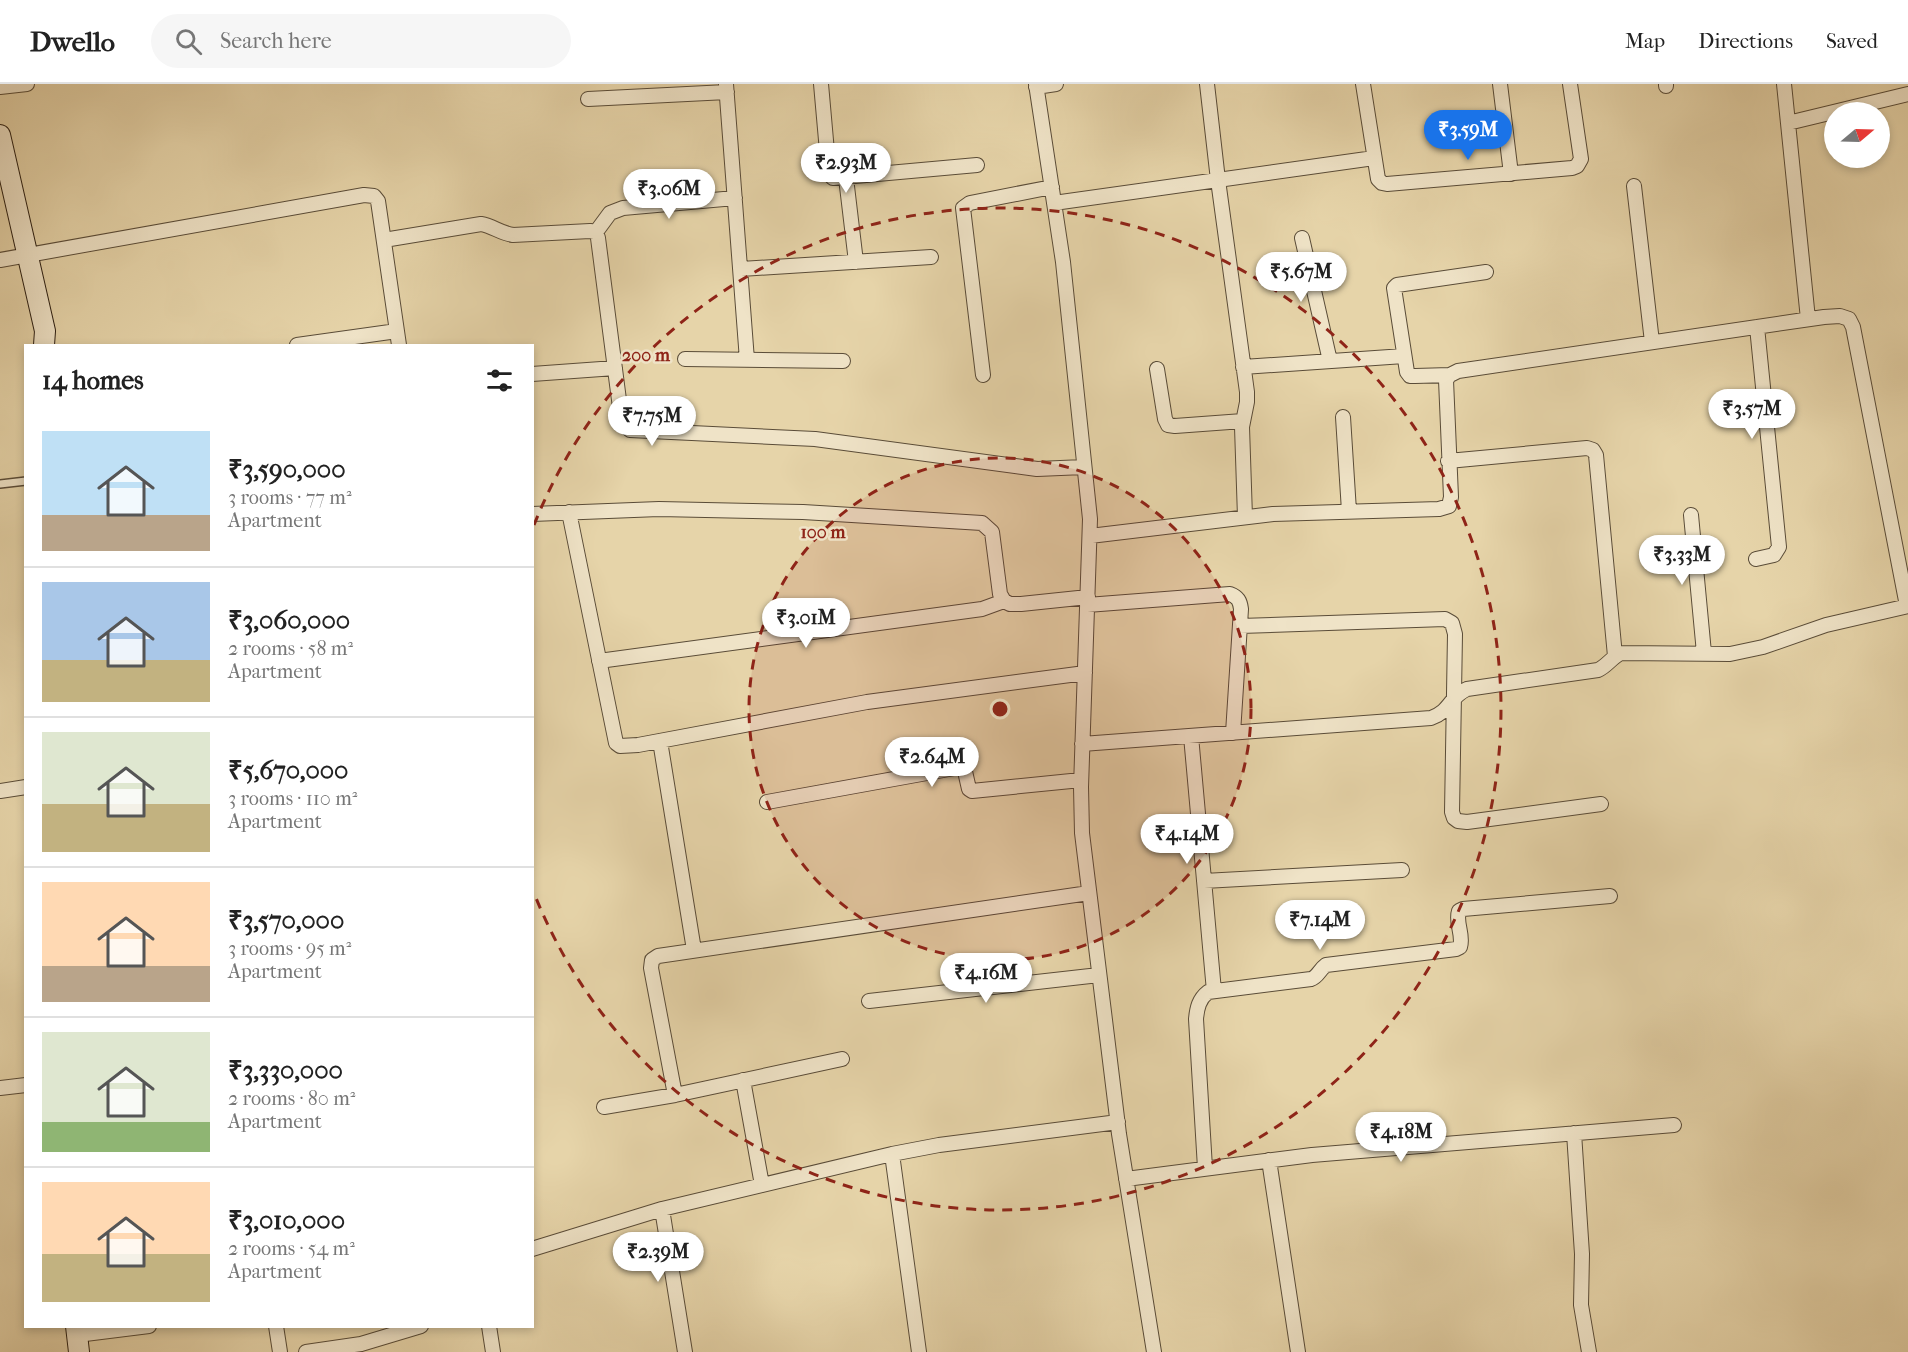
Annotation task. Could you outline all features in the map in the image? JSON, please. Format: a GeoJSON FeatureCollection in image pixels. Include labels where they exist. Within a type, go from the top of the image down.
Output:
{"type":"FeatureCollection","features":[{"type":"Feature","properties":{"kind":"main road"},"geometry":{"type":"LineString","coordinates":[[0,135],[45,331],[44,344]]}},
{"type":"Feature","properties":{"kind":"street"},"geometry":{"type":"LineString","coordinates":[[0,87],[27,84]]}},
{"type":"Feature","properties":{"kind":"street"},"geometry":{"type":"LineString","coordinates":[[821,84],[829,174],[833,178],[977,165]]}},
{"type":"Feature","properties":{"kind":"street"},"geometry":{"type":"LineString","coordinates":[[1056,84],[1036,85],[1063,262],[1090,536],[1081,780],[1082,833],[1118,1122],[1154,1352]]}},
{"type":"Feature","properties":{"kind":"street"},"geometry":{"type":"LineString","coordinates":[[1363,84],[1378,179],[1387,184],[1577,166],[1581,159],[1570,84]]}},
{"type":"Feature","properties":{"kind":"street"},"geometry":{"type":"LineString","coordinates":[[1500,84],[1511,174]]}},
{"type":"Feature","properties":{"kind":"street"},"geometry":{"type":"LineString","coordinates":[[1784,84],[1808,319]]}},
{"type":"Feature","properties":{"kind":"street"},"geometry":{"type":"LineString","coordinates":[[1212,85],[1218,180],[1247,402],[1242,438],[1245,517]]}},
{"type":"Feature","properties":{"kind":"street"},"geometry":{"type":"LineString","coordinates":[[588,99],[726,88],[747,360]]}},
{"type":"Feature","properties":{"kind":"street"},"geometry":{"type":"LineString","coordinates":[[1788,123],[1908,94]]}},
{"type":"Feature","properties":{"kind":"street"},"geometry":{"type":"LineString","coordinates":[[1054,203],[1374,158]]}},
{"type":"Feature","properties":{"kind":"street"},"geometry":{"type":"LineString","coordinates":[[846,178],[856,262]]}},
{"type":"Feature","properties":{"kind":"street"},"geometry":{"type":"LineString","coordinates":[[1634,186],[1652,342]]}},
{"type":"Feature","properties":{"kind":"street"},"geometry":{"type":"LineString","coordinates":[[983,375],[963,208],[970,203],[1052,187]]}},
{"type":"Feature","properties":{"kind":"street"},"geometry":{"type":"LineString","coordinates":[[0,260],[364,195],[374,196],[378,201],[398,338],[314,344]]}},
{"type":"Feature","properties":{"kind":"street"},"geometry":{"type":"LineString","coordinates":[[596,232],[610,213],[623,208],[735,198]]}},
{"type":"Feature","properties":{"kind":"street"},"geometry":{"type":"LineString","coordinates":[[384,240],[481,224],[491,226],[501,234],[513,235],[596,232]]}},
{"type":"Feature","properties":{"kind":"street"},"geometry":{"type":"LineString","coordinates":[[596,232],[622,423],[630,430],[815,439],[1037,469],[1084,467]]}},
{"type":"Feature","properties":{"kind":"street"},"geometry":{"type":"LineString","coordinates":[[1302,238],[1330,361]]}},
{"type":"Feature","properties":{"kind":"street"},"geometry":{"type":"LineString","coordinates":[[741,269],[931,257]]}},
{"type":"Feature","properties":{"kind":"street"},"geometry":{"type":"LineString","coordinates":[[1450,375],[1410,376],[1407,372],[1394,288],[1396,285],[1486,272]]}},
{"type":"Feature","properties":{"kind":"street"},"geometry":{"type":"LineString","coordinates":[[1082,744],[1431,718],[1441,715],[1459,693],[1467,689],[1598,670],[1615,656],[1629,652],[1745,652],[1763,648],[1826,625],[1907,606],[1853,327],[1849,319],[1840,316],[1458,371],[1446,380],[1451,497],[1449,506],[1439,509],[1273,514],[1090,536]]}},
{"type":"Feature","properties":{"kind":"street"},"geometry":{"type":"LineString","coordinates":[[1756,327],[1779,547],[1774,555],[1756,559]]}},
{"type":"Feature","properties":{"kind":"street"},"geometry":{"type":"LineString","coordinates":[[1244,367],[1404,356]]}},
{"type":"Feature","properties":{"kind":"street"},"geometry":{"type":"LineString","coordinates":[[685,359],[843,361]]}},
{"type":"Feature","properties":{"kind":"street"},"geometry":{"type":"LineString","coordinates":[[534,375],[615,368]]}},
{"type":"Feature","properties":{"kind":"street"},"geometry":{"type":"LineString","coordinates":[[1157,369],[1164,419],[1168,425],[1243,420]]}},
{"type":"Feature","properties":{"kind":"street"},"geometry":{"type":"LineString","coordinates":[[1343,417],[1349,511]]}},
{"type":"Feature","properties":{"kind":"street"},"geometry":{"type":"LineString","coordinates":[[1448,461],[1587,448],[1593,450],[1596,455],[1615,656]]}},
{"type":"Feature","properties":{"kind":"street"},"geometry":{"type":"LineString","coordinates":[[534,514],[659,509],[803,512],[982,523],[992,532],[1000,594],[1004,601],[1010,604],[1230,594],[1236,596],[1240,602],[1233,733]]}},
{"type":"Feature","properties":{"kind":"street"},"geometry":{"type":"LineString","coordinates":[[569,512],[616,743],[620,746],[627,747],[867,702],[1085,673]]}},
{"type":"Feature","properties":{"kind":"street"},"geometry":{"type":"LineString","coordinates":[[1691,515],[1704,653]]}},
{"type":"Feature","properties":{"kind":"street"},"geometry":{"type":"LineString","coordinates":[[599,660],[982,609],[1004,601]]}},
{"type":"Feature","properties":{"kind":"street"},"geometry":{"type":"LineString","coordinates":[[1240,626],[1445,619],[1452,623],[1455,634],[1452,812],[1454,818],[1458,822],[1467,822],[1600,804]]}},
{"type":"Feature","properties":{"kind":"street"},"geometry":{"type":"LineString","coordinates":[[1191,736],[1214,992]]}},
{"type":"Feature","properties":{"kind":"street"},"geometry":{"type":"LineString","coordinates":[[660,741],[694,950]]}},
{"type":"Feature","properties":{"kind":"street"},"geometry":{"type":"LineString","coordinates":[[767,802],[960,767],[964,768],[969,789],[972,791],[1081,780]]}},
{"type":"Feature","properties":{"kind":"street"},"geometry":{"type":"LineString","coordinates":[[0,791],[24,787]]}},
{"type":"Feature","properties":{"kind":"street"},"geometry":{"type":"LineString","coordinates":[[1204,881],[1402,870]]}},
{"type":"Feature","properties":{"kind":"street"},"geometry":{"type":"LineString","coordinates":[[675,1095],[651,968],[652,960],[658,956],[1089,893]]}},
{"type":"Feature","properties":{"kind":"street"},"geometry":{"type":"LineString","coordinates":[[1205,1168],[1196,1019],[1197,1008],[1202,997],[1208,992],[1311,979],[1326,966],[1456,949],[1462,942],[1457,915],[1463,909],[1610,896]]}},
{"type":"Feature","properties":{"kind":"street"},"geometry":{"type":"LineString","coordinates":[[869,1001],[1099,975]]}},
{"type":"Feature","properties":{"kind":"street"},"geometry":{"type":"LineString","coordinates":[[604,1107],[675,1095],[842,1059]]}},
{"type":"Feature","properties":{"kind":"street"},"geometry":{"type":"LineString","coordinates":[[743,1080],[762,1185]]}},
{"type":"Feature","properties":{"kind":"street"},"geometry":{"type":"LineString","coordinates":[[0,1088],[24,1085]]}},
{"type":"Feature","properties":{"kind":"street"},"geometry":{"type":"LineString","coordinates":[[534,1248],[662,1209],[892,1154],[939,1145],[1118,1122]]}},
{"type":"Feature","properties":{"kind":"street"},"geometry":{"type":"LineString","coordinates":[[1126,1179],[1322,1154],[1674,1125]]}},
{"type":"Feature","properties":{"kind":"street"},"geometry":{"type":"LineString","coordinates":[[1574,1133],[1582,1254],[1581,1305],[1589,1352]]}},
{"type":"Feature","properties":{"kind":"street"},"geometry":{"type":"LineString","coordinates":[[892,1154],[920,1352]]}},
{"type":"Feature","properties":{"kind":"street"},"geometry":{"type":"LineString","coordinates":[[1269,1160],[1298,1352]]}},
{"type":"Feature","properties":{"kind":"street"},"geometry":{"type":"LineString","coordinates":[[662,1209],[685,1352]]}},
{"type":"Feature","properties":{"kind":"street"},"geometry":{"type":"LineString","coordinates":[[78,1338],[137,1328]]}},
{"type":"Feature","properties":{"kind":"street"},"geometry":{"type":"LineString","coordinates":[[276,1328],[280,1352]]}},
{"type":"Feature","properties":{"kind":"street"},"geometry":{"type":"LineString","coordinates":[[306,1352],[361,1344],[414,1328]]}},
{"type":"Feature","properties":{"kind":"street"},"geometry":{"type":"LineString","coordinates":[[489,1328],[493,1352]]}},
{"type":"Feature","properties":{"kind":"lane"},"geometry":{"type":"LineString","coordinates":[[0,484],[24,481]]}}]}
